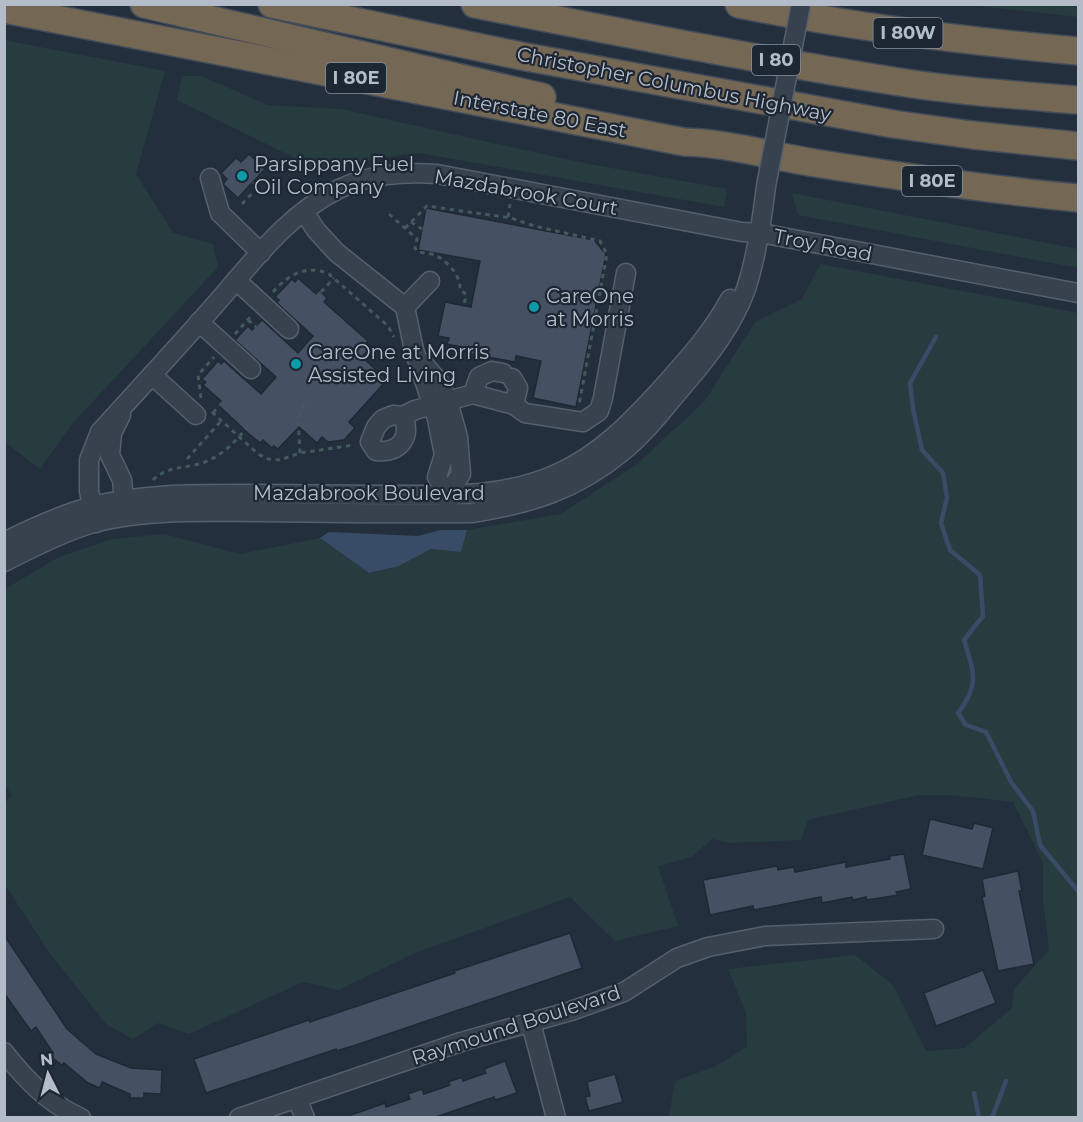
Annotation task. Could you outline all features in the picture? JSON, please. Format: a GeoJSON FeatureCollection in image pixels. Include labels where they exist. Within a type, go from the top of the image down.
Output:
{"type":"FeatureCollection","features":[{"type":"Feature","properties":{"kind":"highway"},"geometry":{"type":"LineString","coordinates":[[144,4],[686,130],[707,143]]}},
{"type":"Feature","properties":{"kind":"highway","name":"Christopher Columbus Highway"},"geometry":{"type":"LineString","coordinates":[[272,4],[521,56],[893,124],[1078,146]]}},
{"type":"Feature","properties":{"kind":"highway","name":"Christopher Columbus Highway"},"geometry":{"type":"LineString","coordinates":[[475,4],[644,37],[894,81],[1078,100]]}},
{"type":"Feature","properties":{"kind":"highway","name":"I 80W"},"geometry":{"type":"LineString","coordinates":[[739,4],[891,31],[986,43],[1078,51]]}},
{"type":"Feature","properties":{"kind":"highway","name":"Interstate 80 East"},"geometry":{"type":"LineString","coordinates":[[4,9],[684,142],[707,143],[786,158],[973,187],[1078,198]]}},
{"type":"Feature","properties":{"kind":"street","name":"Troy Road"},"geometry":{"type":"LineString","coordinates":[[801,4],[766,186],[761,233],[1078,293]]}},
{"type":"Feature","properties":{"kind":"street","name":"Mazdabrook Court"},"geometry":{"type":"LineString","coordinates":[[94,515],[89,490],[89,460],[100,432],[275,237],[323,197],[341,188],[389,174],[409,172],[437,174],[742,232],[761,233]]}},
{"type":"Feature","properties":{"kind":"street"},"geometry":{"type":"LineString","coordinates":[[210,177],[220,213],[261,253]]}},
{"type":"Feature","properties":{"kind":"street"},"geometry":{"type":"LineString","coordinates":[[304,212],[315,230],[336,252],[405,308],[414,350],[440,383],[440,403],[458,436],[461,474],[447,495],[448,514]]}},
{"type":"Feature","properties":{"kind":"street","name":"Mazdabrook Boulevard"},"geometry":{"type":"LineString","coordinates":[[125,508],[198,494],[447,495],[494,493],[537,482],[558,473],[609,441],[629,423],[695,350],[721,315],[761,233]]}},
{"type":"Feature","properties":{"kind":"street","name":"Mazdabrook Boulevard"},"geometry":{"type":"LineString","coordinates":[[125,508],[194,512],[448,514],[513,507],[558,492],[594,473],[624,451],[687,381],[729,327],[745,290],[761,233]]}},
{"type":"Feature","properties":{"kind":"street"},"geometry":{"type":"LineString","coordinates":[[403,416],[415,410],[473,394],[514,405],[525,413],[583,422],[598,411],[603,398],[626,273]]}},
{"type":"Feature","properties":{"kind":"street"},"geometry":{"type":"LineString","coordinates":[[237,280],[289,329]]}},
{"type":"Feature","properties":{"kind":"street"},"geometry":{"type":"LineString","coordinates":[[405,308],[430,281]]}},
{"type":"Feature","properties":{"kind":"street"},"geometry":{"type":"LineString","coordinates":[[199,322],[251,369]]}},
{"type":"Feature","properties":{"kind":"street"},"geometry":{"type":"LineString","coordinates":[[473,394],[479,377],[492,371],[508,376],[518,388],[514,405]]}},
{"type":"Feature","properties":{"kind":"street"},"geometry":{"type":"LineString","coordinates":[[152,375],[205,410]]}},
{"type":"Feature","properties":{"kind":"street","name":"Mazdabrook Court"},"geometry":{"type":"LineString","coordinates":[[125,508],[122,480],[110,455],[112,433],[128,401]]}},
{"type":"Feature","properties":{"kind":"street"},"geometry":{"type":"LineString","coordinates":[[4,542],[29,529],[125,508]]}},
{"type":"Feature","properties":{"kind":"street"},"geometry":{"type":"LineString","coordinates":[[4,562],[94,515]]}},
{"type":"Feature","properties":{"kind":"street","name":"Raymound Boulevard"},"geometry":{"type":"LineString","coordinates":[[239,1118],[461,1042],[571,1011],[624,992],[677,958],[708,947],[765,936],[934,929]]}},
{"type":"Feature","properties":{"kind":"street"},"geometry":{"type":"LineString","coordinates":[[531,1023],[556,1118]]}},
{"type":"Feature","properties":{"kind":"street"},"geometry":{"type":"LineString","coordinates":[[4,1052],[23,1076],[43,1094],[81,1118]]}},
{"type":"Feature","properties":{"kind":"street"},"geometry":{"type":"LineString","coordinates":[[297,1098],[305,1118]]}},
{"type":"Feature","properties":{"kind":"path"},"geometry":{"type":"LineString","coordinates":[[242,204],[258,187],[253,182]]}},
{"type":"Feature","properties":{"kind":"path"},"geometry":{"type":"LineString","coordinates":[[508,217],[511,201]]}},
{"type":"Feature","properties":{"kind":"path"},"geometry":{"type":"LineString","coordinates":[[405,228],[427,206],[508,217],[534,226],[591,238],[600,241],[605,246],[608,254],[578,408]]}},
{"type":"Feature","properties":{"kind":"path"},"geometry":{"type":"LineString","coordinates":[[389,214],[417,239],[418,252],[436,255],[457,274],[459,290],[466,294],[464,306]]}},
{"type":"Feature","properties":{"kind":"path"},"geometry":{"type":"LineString","coordinates":[[411,222],[422,230]]}},
{"type":"Feature","properties":{"kind":"path"},"geometry":{"type":"LineString","coordinates":[[361,444],[300,453],[280,460],[268,459],[258,454],[222,421],[205,410],[198,375],[290,276],[313,270],[322,271],[334,278],[388,326],[395,339]]}},
{"type":"Feature","properties":{"kind":"path"},"geometry":{"type":"LineString","coordinates":[[321,292],[334,278]]}},
{"type":"Feature","properties":{"kind":"path"},"geometry":{"type":"LineString","coordinates":[[248,320],[255,327]]}},
{"type":"Feature","properties":{"kind":"path"},"geometry":{"type":"LineString","coordinates":[[300,453],[298,418],[305,403]]}},
{"type":"Feature","properties":{"kind":"path"},"geometry":{"type":"LineString","coordinates":[[205,410],[219,406]]}},
{"type":"Feature","properties":{"kind":"path"},"geometry":{"type":"LineString","coordinates":[[187,459],[222,421]]}},
{"type":"Feature","properties":{"kind":"path"},"geometry":{"type":"LineString","coordinates":[[148,486],[166,470],[196,465],[216,457],[248,426]]}},
{"type":"Feature","properties":{"kind":"green space"},"geometry":{"type":"Polygon","coordinates":[[[971,5],[1078,5],[1078,17],[971,5]]]}},
{"type":"Feature","properties":{"kind":"green space"},"geometry":{"type":"Polygon","coordinates":[[[4,40],[165,71],[136,174],[173,233],[213,244],[218,267],[71,425],[40,469],[5,442],[4,40]]]}},
{"type":"Feature","properties":{"kind":"green space"},"geometry":{"type":"Polygon","coordinates":[[[182,76],[201,76],[268,105],[341,109],[579,162],[727,189],[724,207],[419,153],[294,172],[293,157],[177,100],[182,76]]]}},
{"type":"Feature","properties":{"kind":"green space"},"geometry":{"type":"Polygon","coordinates":[[[792,193],[1078,249],[1078,268],[798,215],[792,193]]]}},
{"type":"Feature","properties":{"kind":"green space"},"geometry":{"type":"Polygon","coordinates":[[[820,264],[1078,313],[1078,1117],[669,1117],[675,1081],[716,1066],[747,1047],[746,1013],[728,969],[855,955],[893,985],[926,1051],[965,1048],[1012,1008],[1014,989],[1049,950],[1043,899],[1043,863],[1013,802],[951,795],[919,795],[808,820],[801,840],[731,843],[712,839],[691,857],[658,866],[678,926],[615,941],[570,897],[415,953],[339,990],[303,982],[189,1034],[158,1023],[133,1039],[107,1025],[51,955],[5,885],[5,803],[12,795],[5,786],[5,589],[59,557],[112,539],[164,534],[240,554],[320,538],[369,573],[399,566],[431,549],[461,552],[467,530],[561,514],[637,464],[704,402],[755,322],[802,299],[820,264]]]}},
{"type":"Feature","properties":{"kind":"water"},"geometry":{"type":"Polygon","coordinates":[[[440,530],[467,530],[461,552],[431,549],[399,566],[369,573],[320,538],[329,532],[418,536],[440,530]]]}},
{"type":"Feature","properties":{"kind":"building","name":"Parsippany Fuel Oil Company"},"geometry":{"type":"Polygon","coordinates":[[[249,154],[265,169],[238,198],[223,184],[227,179],[221,173],[236,158],[241,162],[249,154]]]}},
{"type":"Feature","properties":{"kind":"building","name":"CareOne at Morris"},"geometry":{"type":"Polygon","coordinates":[[[426,208],[594,240],[606,254],[576,407],[533,398],[541,361],[516,356],[515,362],[465,353],[466,348],[447,344],[449,338],[438,336],[445,302],[471,307],[480,261],[418,250],[426,208]]]}},
{"type":"Feature","properties":{"kind":"building","name":"CareOne at Morris Assisted Living"},"geometry":{"type":"Polygon","coordinates":[[[298,278],[316,294],[319,290],[327,298],[324,302],[368,341],[365,344],[370,348],[362,357],[387,380],[349,422],[355,428],[344,440],[328,442],[322,437],[317,443],[299,427],[278,449],[274,446],[272,448],[263,440],[260,443],[249,434],[217,404],[221,401],[203,385],[206,382],[202,379],[218,361],[221,364],[224,361],[261,394],[276,377],[235,340],[248,326],[252,330],[262,320],[298,353],[313,336],[277,303],[279,300],[275,297],[292,279],[295,282],[298,278]]]}},
{"type":"Feature","properties":{"kind":"building"},"geometry":{"type":"Polygon","coordinates":[[[930,819],[972,829],[974,823],[993,828],[983,869],[922,855],[930,819]]]}},
{"type":"Feature","properties":{"kind":"building"},"geometry":{"type":"Polygon","coordinates":[[[904,854],[911,889],[896,892],[898,895],[867,900],[866,897],[853,900],[852,897],[822,903],[821,897],[754,910],[753,906],[710,915],[703,880],[777,866],[778,870],[794,867],[795,872],[846,862],[846,867],[890,859],[889,856],[904,854]]]}},
{"type":"Feature","properties":{"kind":"building"},"geometry":{"type":"Polygon","coordinates":[[[1018,871],[1022,891],[1019,891],[1034,964],[998,971],[982,897],[985,896],[982,879],[1018,871]]]}},
{"type":"Feature","properties":{"kind":"building"},"geometry":{"type":"Polygon","coordinates":[[[570,933],[582,968],[206,1093],[194,1059],[570,933]]]}},
{"type":"Feature","properties":{"kind":"building"},"geometry":{"type":"Polygon","coordinates":[[[4,935],[67,1029],[96,1054],[131,1068],[162,1070],[161,1094],[144,1093],[144,1098],[130,1098],[130,1094],[102,1082],[100,1088],[88,1083],[64,1063],[62,1065],[50,1056],[53,1053],[36,1027],[31,1031],[4,993],[4,935]]]}},
{"type":"Feature","properties":{"kind":"building"},"geometry":{"type":"Polygon","coordinates":[[[983,970],[996,1003],[936,1026],[924,993],[983,970]]]}},
{"type":"Feature","properties":{"kind":"building"},"geometry":{"type":"Polygon","coordinates":[[[505,1061],[517,1093],[495,1100],[494,1097],[433,1118],[351,1118],[351,1115],[385,1103],[386,1107],[410,1099],[408,1094],[422,1089],[424,1094],[450,1085],[448,1082],[462,1077],[463,1081],[486,1073],[484,1069],[505,1061]]]}},
{"type":"Feature","properties":{"kind":"building"},"geometry":{"type":"Polygon","coordinates":[[[615,1074],[623,1102],[589,1111],[585,1097],[590,1096],[587,1082],[615,1074]]]}},
{"type":"Feature","properties":{"kind":"waterway"},"geometry":{"type":"LineString","coordinates":[[936,337],[910,383],[913,409],[922,450],[943,473],[947,498],[941,523],[950,550],[980,575],[983,616],[964,640],[973,678],[970,694],[958,713],[966,725],[986,732],[1011,782],[1033,811],[1040,845],[1078,891]]}},
{"type":"Feature","properties":{"kind":"waterway"},"geometry":{"type":"LineString","coordinates":[[992,1118],[1006,1081]]}},
{"type":"Feature","properties":{"kind":"waterway"},"geometry":{"type":"LineString","coordinates":[[974,1093],[979,1118]]}},
{"type":"Feature","properties":{"kind":"place","name":"Parsippany Fuel Oil Company"},"geometry":{"type":"Point","coordinates":[242,176]}},
{"type":"Feature","properties":{"kind":"place","name":"CareOne at Morris"},"geometry":{"type":"Point","coordinates":[534,307]}},
{"type":"Feature","properties":{"kind":"place","name":"CareOne at Morris Assisted Living"},"geometry":{"type":"Point","coordinates":[296,364]}}]}
